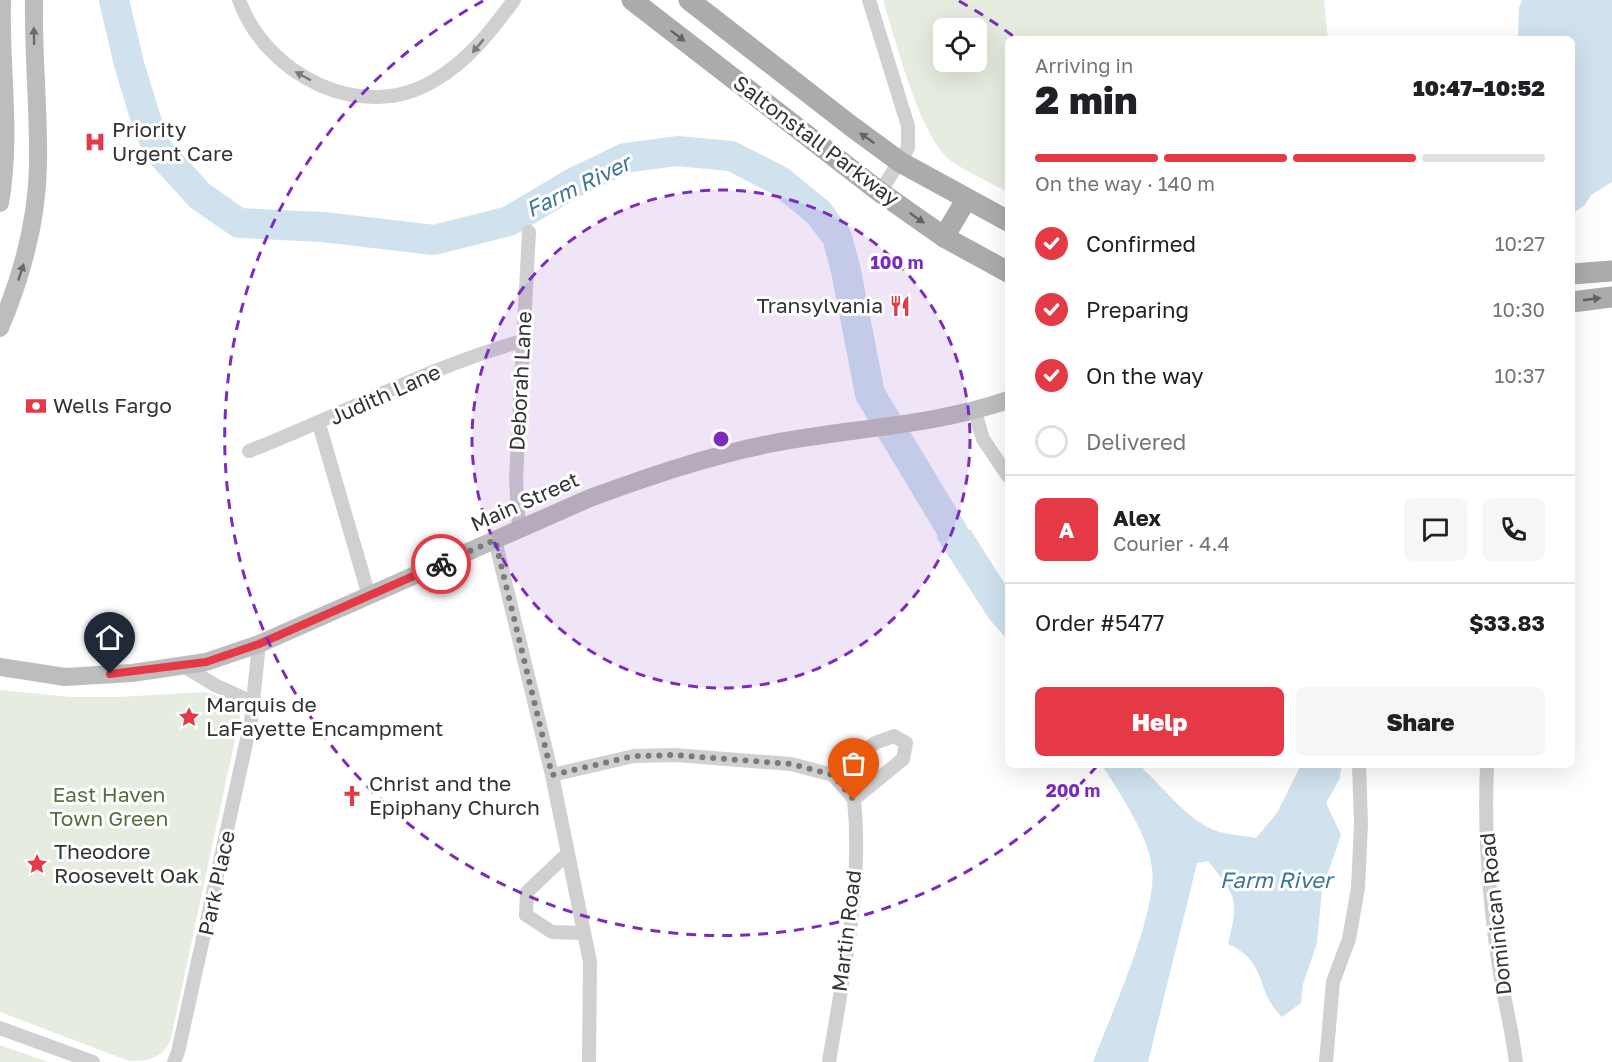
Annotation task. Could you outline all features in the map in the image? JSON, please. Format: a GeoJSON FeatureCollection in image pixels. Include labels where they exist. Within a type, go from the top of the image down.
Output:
{"type":"FeatureCollection","features":[{"type":"Feature","properties":{"kind":"main road"},"geometry":{"type":"LineString","coordinates":[[0,203],[6,150],[1,52],[2,0]]}},
{"type":"Feature","properties":{"kind":"main road"},"geometry":{"type":"LineString","coordinates":[[0,328],[24,261],[36,194],[38,130],[34,0]]}},
{"type":"Feature","properties":{"kind":"main road","name":"Saltonstall Parkway"},"geometry":{"type":"LineString","coordinates":[[632,0],[880,192],[944,237],[1005,270]]}},
{"type":"Feature","properties":{"kind":"main road","name":"Saltonstall Parkway"},"geometry":{"type":"LineString","coordinates":[[689,0],[850,126],[900,162],[1005,220]]}},
{"type":"Feature","properties":{"kind":"main road"},"geometry":{"type":"LineString","coordinates":[[944,237],[966,200]]}},
{"type":"Feature","properties":{"kind":"main road"},"geometry":{"type":"LineString","coordinates":[[1575,274],[1612,271]]}},
{"type":"Feature","properties":{"kind":"main road"},"geometry":{"type":"LineString","coordinates":[[1575,302],[1612,297]]}},
{"type":"Feature","properties":{"kind":"main road","name":"Main Street"},"geometry":{"type":"LineString","coordinates":[[0,667],[65,677],[185,667],[259,644],[590,498],[679,467],[775,443],[975,412],[1005,401]]}},
{"type":"Feature","properties":{"kind":"street"},"geometry":{"type":"LineString","coordinates":[[239,0],[245,18],[262,43],[286,67],[326,89],[359,96],[401,96],[434,81],[469,56],[514,0]]}},
{"type":"Feature","properties":{"kind":"street"},"geometry":{"type":"LineString","coordinates":[[869,0],[905,110],[909,140],[900,162],[880,192]]}},
{"type":"Feature","properties":{"kind":"street","name":"Deborah Lane"},"geometry":{"type":"LineString","coordinates":[[519,529],[516,478],[529,232]]}},
{"type":"Feature","properties":{"kind":"street","name":"Judith Lane"},"geometry":{"type":"LineString","coordinates":[[249,451],[319,424],[400,386],[522,341]]}},
{"type":"Feature","properties":{"kind":"street"},"geometry":{"type":"LineString","coordinates":[[975,412],[983,439],[1005,472]]}},
{"type":"Feature","properties":{"kind":"street"},"geometry":{"type":"LineString","coordinates":[[319,424],[369,596]]}},
{"type":"Feature","properties":{"kind":"street"},"geometry":{"type":"LineString","coordinates":[[495,540],[552,775],[582,933],[590,962],[589,1062]]}},
{"type":"Feature","properties":{"kind":"street","name":"Park Place"},"geometry":{"type":"LineString","coordinates":[[174,1062],[204,947],[254,703],[259,644]]}},
{"type":"Feature","properties":{"kind":"street"},"geometry":{"type":"LineString","coordinates":[[185,667],[214,686],[254,703]]}},
{"type":"Feature","properties":{"kind":"street"},"geometry":{"type":"LineString","coordinates":[[552,775],[634,756],[675,755],[791,764],[833,775],[854,800],[903,759],[906,743],[894,736],[875,743],[833,775]]}},
{"type":"Feature","properties":{"kind":"street"},"geometry":{"type":"LineString","coordinates":[[1326,1062],[1333,982],[1350,939],[1358,888],[1361,823],[1359,768]]}},
{"type":"Feature","properties":{"kind":"street","name":"Dominican Road"},"geometry":{"type":"LineString","coordinates":[[1487,768],[1486,824],[1489,884],[1499,965],[1516,1062]]}},
{"type":"Feature","properties":{"kind":"street","name":"Martin Road"},"geometry":{"type":"LineString","coordinates":[[829,1062],[854,901],[857,828],[854,800]]}},
{"type":"Feature","properties":{"kind":"street"},"geometry":{"type":"LineString","coordinates":[[567,855],[527,892],[526,915],[552,932],[582,933]]}},
{"type":"Feature","properties":{"kind":"street"},"geometry":{"type":"LineString","coordinates":[[0,1029],[93,1062]]}},
{"type":"Feature","properties":{"kind":"green space"},"geometry":{"type":"Polygon","coordinates":[[[883,0],[1324,0],[1328,36],[1005,36],[1005,190],[951,161],[940,149],[919,110],[883,0]]]}},
{"type":"Feature","properties":{"kind":"green space","name":"East Haven Town Green"},"geometry":{"type":"Polygon","coordinates":[[[0,690],[71,697],[119,697],[204,692],[225,698],[240,716],[171,1038],[165,1050],[155,1057],[129,1061],[0,1012],[0,690]]]}},
{"type":"Feature","properties":{"kind":"green space"},"geometry":{"type":"Polygon","coordinates":[[[0,1045],[48,1062],[0,1062],[0,1045]]]}},
{"type":"Feature","properties":{"kind":"water"},"geometry":{"type":"Polygon","coordinates":[[[1522,0],[1612,0],[1612,182],[1591,195],[1585,205],[1575,212],[1575,36],[1518,36],[1519,8],[1522,0]]]}},
{"type":"Feature","properties":{"kind":"water"},"geometry":{"type":"Polygon","coordinates":[[[970,529],[1005,584],[1005,637],[990,620],[936,537],[970,529]]]}},
{"type":"Feature","properties":{"kind":"water","name":"Farm River"},"geometry":{"type":"Polygon","coordinates":[[[1104,768],[1144,768],[1186,811],[1204,825],[1219,832],[1256,838],[1277,813],[1300,768],[1341,768],[1339,780],[1326,803],[1341,835],[1322,890],[1317,943],[1303,984],[1301,1003],[1282,1017],[1273,1007],[1250,959],[1228,944],[1234,917],[1230,891],[1208,861],[1197,863],[1148,1062],[1093,1062],[1131,965],[1148,911],[1152,887],[1149,855],[1132,815],[1104,768]]]}},
{"type":"Feature","properties":{"kind":"waterway","name":"Farm River"},"geometry":{"type":"LineString","coordinates":[[114,0],[129,64],[158,150],[200,196],[239,223],[323,227],[434,240],[509,221],[573,183],[625,158],[677,151],[731,156],[780,181],[818,212],[837,237],[846,271],[870,394],[953,532]]}},
{"type":"Feature","properties":{"kind":"way so far"},"geometry":{"type":"LineString","coordinates":[[441,564],[495,540],[552,775],[634,756],[675,755],[791,764],[833,775],[854,800]]}},
{"type":"Feature","properties":{"kind":"place","name":"Priority Urgent Care"},"geometry":{"type":"Point","coordinates":[95,142]}},
{"type":"Feature","properties":{"kind":"place","name":"Transylvania"},"geometry":{"type":"Point","coordinates":[900,306]}},
{"type":"Feature","properties":{"kind":"place","name":"Wells Fargo"},"geometry":{"type":"Point","coordinates":[36,406]}},
{"type":"Feature","properties":{"kind":"place","name":"Marquis de LaFayette Encampment"},"geometry":{"type":"Point","coordinates":[189,717]}},
{"type":"Feature","properties":{"kind":"place","name":"Christ and the Epiphany Church"},"geometry":{"type":"Point","coordinates":[352,796]}},
{"type":"Feature","properties":{"kind":"place","name":"Theodore Roosevelt Oak"},"geometry":{"type":"Point","coordinates":[37,864]}},
{"type":"Feature","properties":{"kind":"route"},"geometry":{"type":"LineString","coordinates":[[110,674],[185,667],[206,662],[259,644],[441,564]]}}]}
